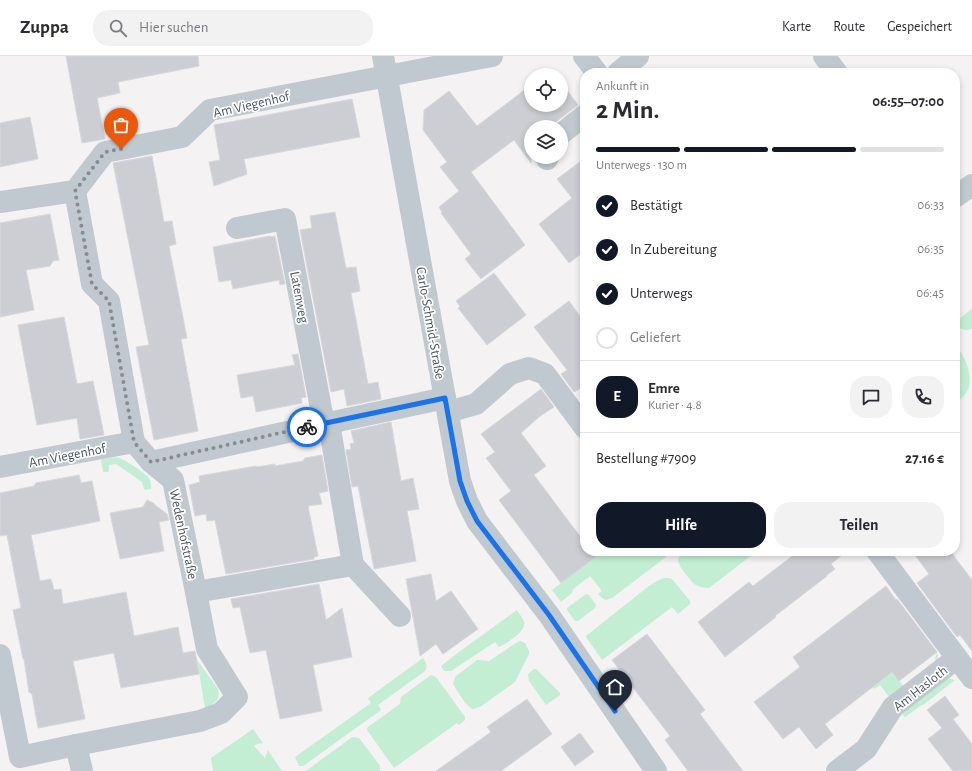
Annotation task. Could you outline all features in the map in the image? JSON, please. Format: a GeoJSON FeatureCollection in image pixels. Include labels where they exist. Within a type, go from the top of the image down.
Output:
{"type":"FeatureCollection","features":[{"type":"Feature","properties":{"kind":"street","name":"Am Viegenhof"},"geometry":{"type":"LineString","coordinates":[[75,191],[105,152],[182,137],[210,110],[385,66],[492,56]]}},
{"type":"Feature","properties":{"kind":"street"},"geometry":{"type":"LineString","coordinates":[[584,56],[593,68]]}},
{"type":"Feature","properties":{"kind":"street"},"geometry":{"type":"LineString","coordinates":[[624,68],[638,56]]}},
{"type":"Feature","properties":{"kind":"street"},"geometry":{"type":"LineString","coordinates":[[824,56],[833,68]]}},
{"type":"Feature","properties":{"kind":"street","name":"Carlo-Schmid-Straße"},"geometry":{"type":"LineString","coordinates":[[385,66],[460,481],[467,501],[477,521],[549,615],[656,771]]}},
{"type":"Feature","properties":{"kind":"street"},"geometry":{"type":"LineString","coordinates":[[568,128],[580,119]]}},
{"type":"Feature","properties":{"kind":"street"},"geometry":{"type":"LineString","coordinates":[[960,193],[972,184]]}},
{"type":"Feature","properties":{"kind":"street"},"geometry":{"type":"LineString","coordinates":[[0,202],[75,191],[92,284],[109,301],[134,442]]}},
{"type":"Feature","properties":{"kind":"street","name":"Latenweg"},"geometry":{"type":"LineString","coordinates":[[237,228],[285,219],[327,423]]}},
{"type":"Feature","properties":{"kind":"street"},"geometry":{"type":"LineString","coordinates":[[151,462],[327,423],[446,405],[476,404],[510,374],[529,368],[545,374],[580,421]]}},
{"type":"Feature","properties":{"kind":"street"},"geometry":{"type":"LineString","coordinates":[[327,423],[353,565],[400,616]]}},
{"type":"Feature","properties":{"kind":"street","name":"Am Viegenhof"},"geometry":{"type":"LineString","coordinates":[[0,468],[134,442]]}},
{"type":"Feature","properties":{"kind":"street","name":"Wedenhofstraße"},"geometry":{"type":"LineString","coordinates":[[76,745],[200,721],[222,713],[237,697],[207,649],[173,480],[151,462],[134,442]]}},
{"type":"Feature","properties":{"kind":"street"},"geometry":{"type":"LineString","coordinates":[[881,556],[972,678]]}},
{"type":"Feature","properties":{"kind":"street","name":"Wedenhofstraße"},"geometry":{"type":"LineString","coordinates":[[196,592],[353,565]]}},
{"type":"Feature","properties":{"kind":"street"},"geometry":{"type":"LineString","coordinates":[[0,655],[20,757],[76,745],[82,771]]}},
{"type":"Feature","properties":{"kind":"street","name":"Am Hasloth"},"geometry":{"type":"LineString","coordinates":[[837,771],[866,749],[893,706],[957,658]]}},
{"type":"Feature","properties":{"kind":"green space"},"geometry":{"type":"Polygon","coordinates":[[[972,309],[972,329],[967,330],[960,328],[960,318],[972,309]]]}},
{"type":"Feature","properties":{"kind":"green space"},"geometry":{"type":"Polygon","coordinates":[[[960,351],[967,364],[970,381],[967,392],[960,400],[960,351]]]}},
{"type":"Feature","properties":{"kind":"green space"},"geometry":{"type":"Polygon","coordinates":[[[116,457],[132,465],[148,477],[151,489],[145,490],[142,482],[116,464],[109,465],[108,472],[103,472],[101,460],[116,457]]]}},
{"type":"Feature","properties":{"kind":"green space"},"geometry":{"type":"Polygon","coordinates":[[[596,556],[666,556],[612,598],[606,600],[598,594],[602,591],[590,576],[572,590],[573,592],[561,602],[552,590],[596,556]]]}},
{"type":"Feature","properties":{"kind":"green space"},"geometry":{"type":"Polygon","coordinates":[[[680,556],[751,556],[709,588],[700,587],[694,584],[680,566],[678,561],[680,556]]]}},
{"type":"Feature","properties":{"kind":"green space"},"geometry":{"type":"Polygon","coordinates":[[[664,578],[672,579],[690,601],[690,604],[678,614],[672,607],[602,660],[586,636],[649,586],[664,578]]]}},
{"type":"Feature","properties":{"kind":"green space"},"geometry":{"type":"Polygon","coordinates":[[[586,594],[589,595],[596,605],[595,608],[578,621],[575,621],[567,608],[586,594]]]}},
{"type":"Feature","properties":{"kind":"green space"},"geometry":{"type":"Polygon","coordinates":[[[517,610],[524,622],[524,626],[515,637],[499,647],[495,642],[451,671],[444,671],[441,666],[517,610]]]}},
{"type":"Feature","properties":{"kind":"green space"},"geometry":{"type":"Polygon","coordinates":[[[520,641],[525,643],[529,654],[515,682],[480,707],[473,709],[468,706],[453,684],[455,677],[477,660],[489,661],[520,641]]]}},
{"type":"Feature","properties":{"kind":"green space"},"geometry":{"type":"Polygon","coordinates":[[[936,653],[938,655],[937,663],[890,698],[880,685],[874,689],[873,687],[892,672],[904,687],[935,664],[936,653]]]}},
{"type":"Feature","properties":{"kind":"green space"},"geometry":{"type":"Polygon","coordinates":[[[423,658],[426,664],[425,671],[378,705],[381,710],[303,766],[299,766],[295,757],[371,703],[368,698],[423,658]]]}},
{"type":"Feature","properties":{"kind":"green space"},"geometry":{"type":"Polygon","coordinates":[[[197,660],[218,689],[219,693],[218,699],[205,708],[197,660]]]}},
{"type":"Feature","properties":{"kind":"green space"},"geometry":{"type":"Polygon","coordinates":[[[536,669],[560,693],[560,695],[546,705],[529,681],[528,674],[536,669]]]}},
{"type":"Feature","properties":{"kind":"green space"},"geometry":{"type":"Polygon","coordinates":[[[431,675],[436,677],[465,717],[465,720],[459,725],[457,723],[394,768],[367,730],[368,727],[400,704],[401,697],[431,675]]]}},
{"type":"Feature","properties":{"kind":"green space"},"geometry":{"type":"Polygon","coordinates":[[[949,678],[955,680],[905,717],[902,714],[945,679],[949,678]]]}},
{"type":"Feature","properties":{"kind":"green space"},"geometry":{"type":"Polygon","coordinates":[[[253,729],[263,743],[254,746],[265,758],[268,750],[282,771],[213,771],[211,758],[253,729]]]}},
{"type":"Feature","properties":{"kind":"green space"},"geometry":{"type":"Polygon","coordinates":[[[351,738],[359,738],[380,766],[380,771],[306,771],[351,738]]]}},
{"type":"Feature","properties":{"kind":"building"},"geometry":{"type":"Polygon","coordinates":[[[66,56],[198,56],[199,66],[118,82],[120,93],[97,98],[105,139],[82,143],[66,56]]]}},
{"type":"Feature","properties":{"kind":"building"},"geometry":{"type":"Polygon","coordinates":[[[524,90],[524,112],[568,112],[568,91],[578,105],[558,120],[524,120],[524,154],[514,140],[471,172],[525,245],[481,279],[465,259],[471,254],[441,213],[442,212],[439,207],[459,191],[440,167],[447,162],[423,130],[424,110],[449,91],[477,126],[524,90]]]}},
{"type":"Feature","properties":{"kind":"building"},"geometry":{"type":"Polygon","coordinates":[[[352,99],[360,137],[244,159],[247,174],[214,186],[209,162],[220,160],[214,125],[352,99]]]}},
{"type":"Feature","properties":{"kind":"building"},"geometry":{"type":"Polygon","coordinates":[[[30,117],[38,159],[0,167],[0,123],[30,117]]]}},
{"type":"Feature","properties":{"kind":"building"},"geometry":{"type":"Polygon","coordinates":[[[152,156],[164,222],[172,221],[176,244],[169,246],[187,338],[181,339],[198,431],[154,440],[136,347],[149,345],[113,163],[152,156]]]}},
{"type":"Feature","properties":{"kind":"building"},"geometry":{"type":"Polygon","coordinates":[[[580,162],[580,255],[569,263],[539,224],[572,198],[557,179],[580,162]]]}},
{"type":"Feature","properties":{"kind":"building"},"geometry":{"type":"Polygon","coordinates":[[[335,212],[346,268],[356,267],[360,291],[351,293],[368,384],[378,382],[381,399],[347,406],[344,389],[331,392],[300,230],[312,228],[310,216],[335,212]]]}},
{"type":"Feature","properties":{"kind":"building"},"geometry":{"type":"Polygon","coordinates":[[[50,214],[59,260],[53,261],[50,266],[26,270],[34,310],[0,317],[0,223],[50,214]]]}},
{"type":"Feature","properties":{"kind":"building"},"geometry":{"type":"Polygon","coordinates":[[[275,236],[285,284],[280,285],[279,280],[233,289],[231,280],[219,282],[213,247],[275,236]]]}},
{"type":"Feature","properties":{"kind":"building"},"geometry":{"type":"Polygon","coordinates":[[[494,273],[526,315],[487,345],[458,308],[460,306],[456,301],[494,273]]]}},
{"type":"Feature","properties":{"kind":"building"},"geometry":{"type":"Polygon","coordinates":[[[569,301],[580,316],[580,389],[574,392],[561,374],[567,370],[534,327],[569,301]]]}},
{"type":"Feature","properties":{"kind":"building"},"geometry":{"type":"Polygon","coordinates":[[[64,317],[77,384],[93,381],[104,435],[80,439],[77,418],[37,425],[18,325],[64,317]]]}},
{"type":"Feature","properties":{"kind":"building"},"geometry":{"type":"Polygon","coordinates":[[[298,354],[306,397],[301,398],[302,403],[256,412],[253,396],[241,398],[237,375],[295,365],[292,355],[298,354]]]}},
{"type":"Feature","properties":{"kind":"building"},"geometry":{"type":"Polygon","coordinates":[[[541,389],[554,407],[539,417],[521,433],[546,466],[534,475],[580,536],[580,556],[596,557],[561,583],[499,500],[511,491],[486,458],[495,452],[481,434],[541,389]]]}},
{"type":"Feature","properties":{"kind":"building"},"geometry":{"type":"Polygon","coordinates":[[[391,422],[401,481],[413,478],[419,509],[407,511],[416,561],[374,569],[358,486],[352,487],[346,450],[351,449],[350,444],[354,443],[351,431],[391,422]]]}},
{"type":"Feature","properties":{"kind":"building"},"geometry":{"type":"Polygon","coordinates":[[[322,455],[328,491],[319,493],[322,504],[308,506],[318,556],[314,557],[314,559],[226,574],[215,520],[207,521],[206,514],[195,516],[189,485],[200,482],[199,476],[256,466],[275,464],[275,466],[303,461],[305,458],[322,455]]]}},
{"type":"Feature","properties":{"kind":"building"},"geometry":{"type":"Polygon","coordinates":[[[79,475],[81,483],[92,481],[100,521],[31,535],[40,581],[51,579],[54,590],[61,589],[63,604],[126,592],[134,636],[178,627],[183,653],[195,651],[199,674],[121,688],[114,653],[73,661],[85,719],[38,728],[32,694],[29,692],[24,659],[13,610],[21,608],[7,535],[0,536],[0,493],[34,486],[36,483],[79,475]]]}},
{"type":"Feature","properties":{"kind":"building"},"geometry":{"type":"Polygon","coordinates":[[[147,500],[155,504],[167,514],[169,520],[159,522],[164,551],[120,559],[110,513],[143,507],[147,500]]]}},
{"type":"Feature","properties":{"kind":"building"},"geometry":{"type":"Polygon","coordinates":[[[792,556],[841,556],[831,564],[835,569],[827,576],[725,657],[698,622],[749,582],[753,586],[792,556]]]}},
{"type":"Feature","properties":{"kind":"building"},"geometry":{"type":"Polygon","coordinates":[[[916,556],[954,556],[972,580],[972,651],[960,635],[957,637],[917,583],[929,574],[916,556]]]}},
{"type":"Feature","properties":{"kind":"building"},"geometry":{"type":"Polygon","coordinates":[[[431,574],[436,601],[451,591],[478,629],[443,654],[436,644],[420,656],[406,579],[431,574]]]}},
{"type":"Feature","properties":{"kind":"building"},"geometry":{"type":"Polygon","coordinates":[[[319,584],[326,620],[342,608],[352,657],[313,665],[322,711],[280,719],[266,650],[250,653],[240,607],[233,608],[231,599],[319,584]]]}},
{"type":"Feature","properties":{"kind":"building"},"geometry":{"type":"Polygon","coordinates":[[[886,586],[937,652],[899,681],[892,672],[825,724],[833,735],[816,749],[799,727],[783,739],[754,702],[800,667],[793,657],[886,586]]]}},
{"type":"Feature","properties":{"kind":"building"},"geometry":{"type":"Polygon","coordinates":[[[647,634],[705,710],[700,714],[743,771],[688,771],[665,740],[670,736],[612,660],[647,634]]]}},
{"type":"Feature","properties":{"kind":"building"},"geometry":{"type":"Polygon","coordinates":[[[945,696],[959,715],[953,719],[972,744],[972,771],[953,771],[928,739],[942,728],[927,710],[945,696]]]}},
{"type":"Feature","properties":{"kind":"building"},"geometry":{"type":"Polygon","coordinates":[[[527,699],[552,734],[501,771],[436,771],[491,732],[487,727],[527,699]]]}},
{"type":"Feature","properties":{"kind":"building"},"geometry":{"type":"Polygon","coordinates":[[[580,733],[594,752],[575,766],[561,747],[580,733]]]}},
{"type":"Feature","properties":{"kind":"way so far"},"geometry":{"type":"LineString","coordinates":[[121,149],[105,152],[75,191],[92,284],[109,301],[134,442],[151,462],[307,427]]}},
{"type":"Feature","properties":{"kind":"route"},"geometry":{"type":"LineString","coordinates":[[307,427],[445,398],[460,481],[467,501],[477,521],[549,615],[615,711]]}}]}
